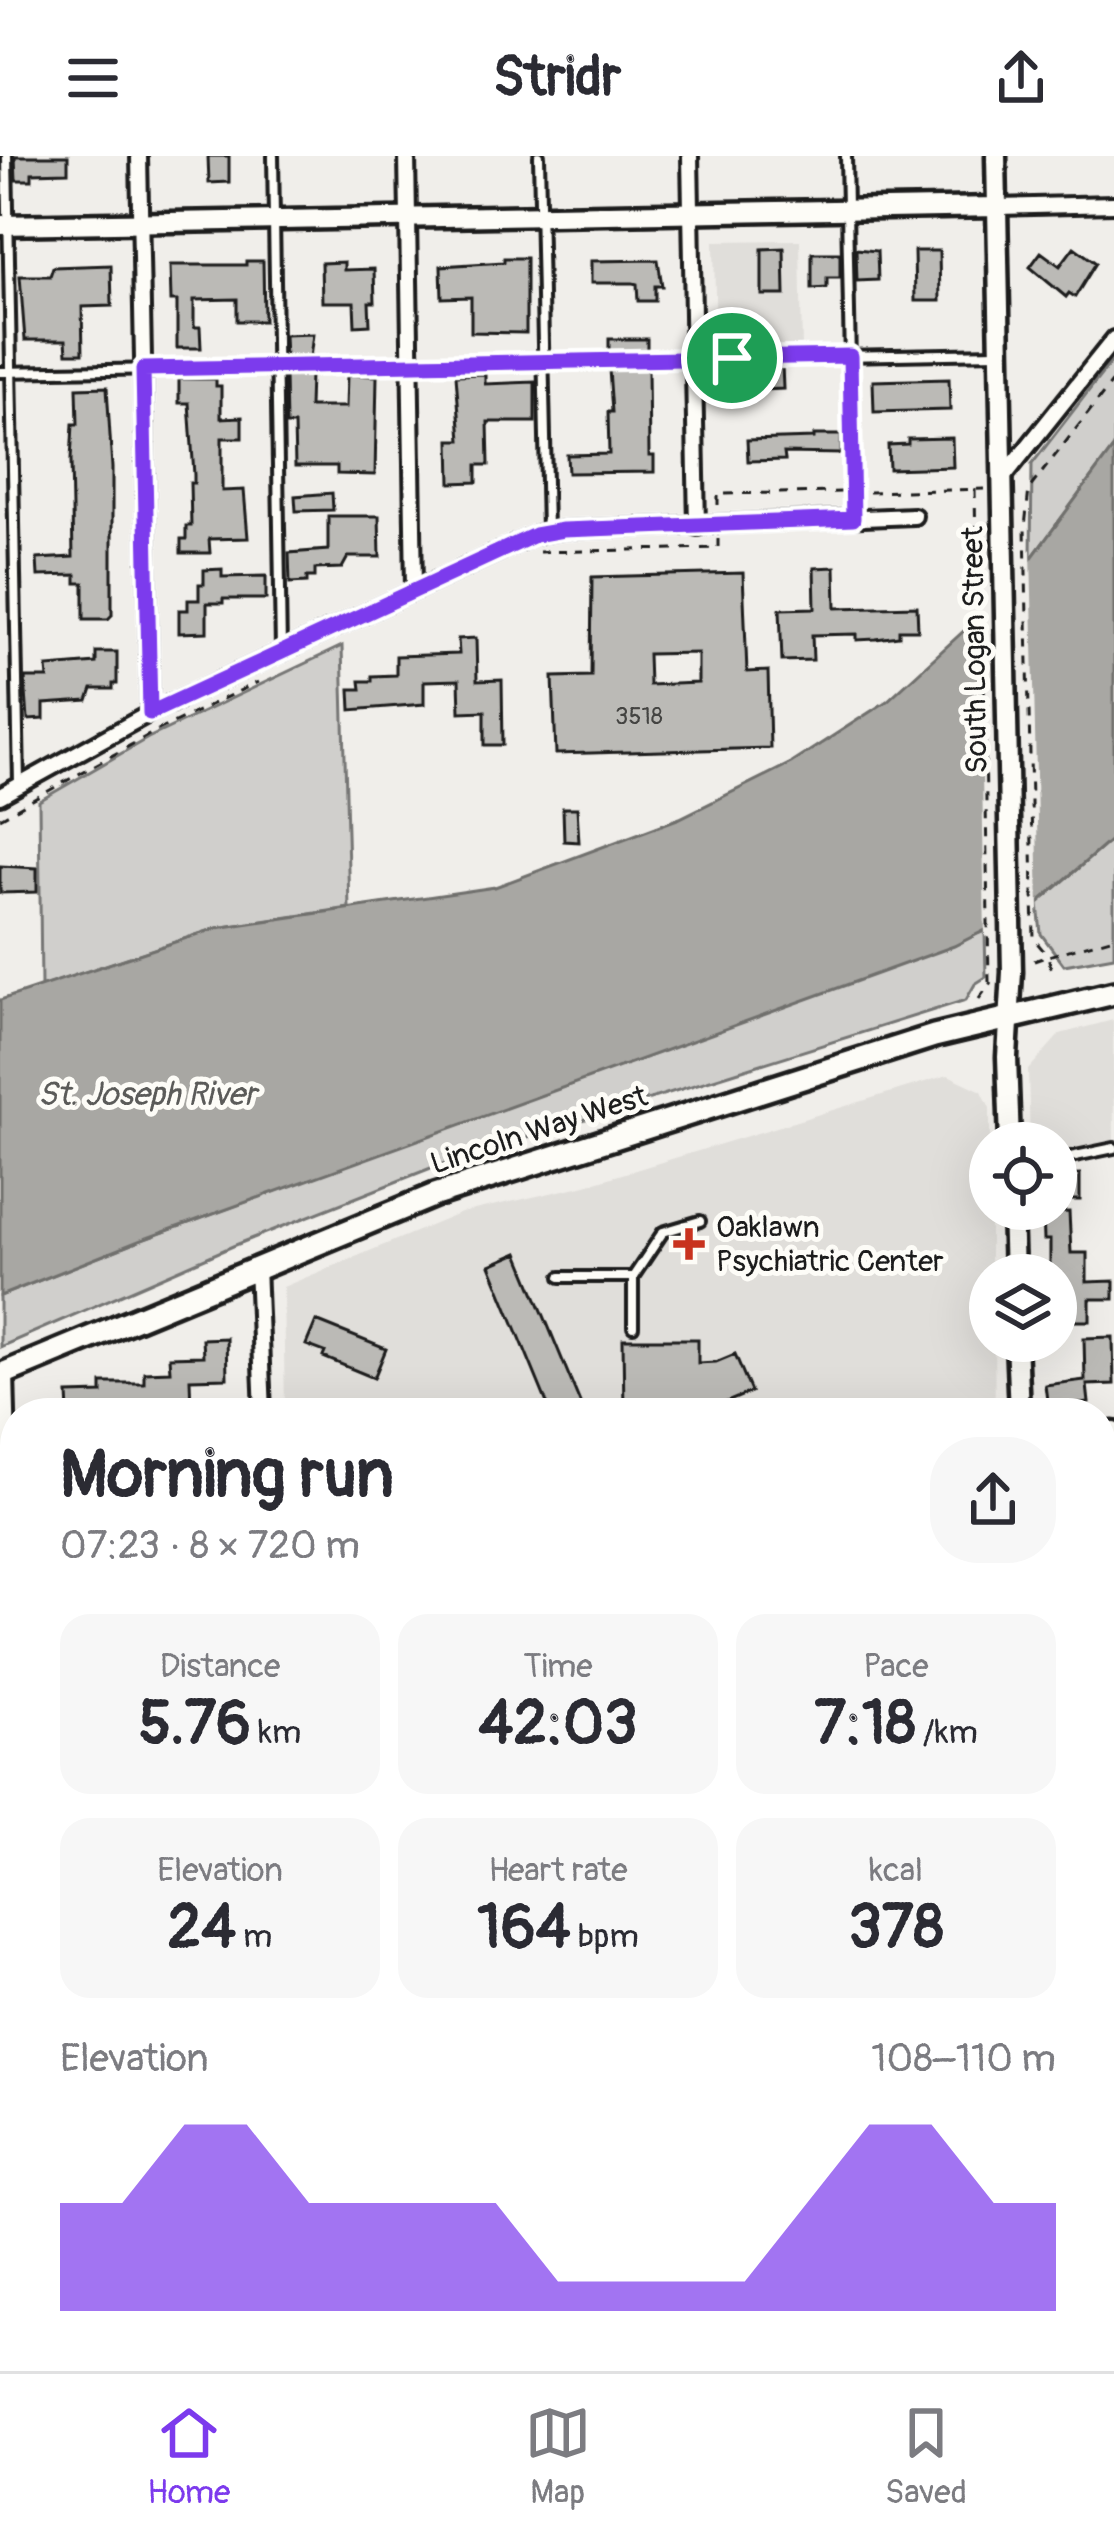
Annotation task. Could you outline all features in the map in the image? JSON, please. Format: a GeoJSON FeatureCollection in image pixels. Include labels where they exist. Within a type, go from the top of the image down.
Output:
{"type":"FeatureCollection","features":[{"type":"Feature","properties":{"kind":"main road","name":"Lincoln Way West"},"geometry":{"type":"LineString","coordinates":[[3,1374],[257,1265],[483,1178],[934,1036],[1114,993]]}},
{"type":"Feature","properties":{"kind":"street"},"geometry":{"type":"LineString","coordinates":[[139,156],[150,713]]}},
{"type":"Feature","properties":{"kind":"street"},"geometry":{"type":"LineString","coordinates":[[406,156],[415,588]]}},
{"type":"Feature","properties":{"kind":"street"},"geometry":{"type":"LineString","coordinates":[[690,156],[697,526]]}},
{"type":"Feature","properties":{"kind":"street","name":"South Logan Street"},"geometry":{"type":"LineString","coordinates":[[996,156],[1012,972],[1009,1122]]}},
{"type":"Feature","properties":{"kind":"street"},"geometry":{"type":"LineString","coordinates":[[4,225],[1114,204]]}},
{"type":"Feature","properties":{"kind":"street"},"geometry":{"type":"LineString","coordinates":[[1002,478],[1114,339]]}},
{"type":"Feature","properties":{"kind":"street"},"geometry":{"type":"LineString","coordinates":[[0,796],[150,713],[513,542],[547,532],[914,516]]}},
{"type":"Feature","properties":{"kind":"street"},"geometry":{"type":"LineString","coordinates":[[257,1265],[262,1398]]}},
{"type":"Feature","properties":{"kind":"street"},"geometry":{"type":"LineString","coordinates":[[1017,1362],[1018,1398]]}},
{"type":"Feature","properties":{"kind":"lane"},"geometry":{"type":"LineString","coordinates":[[7,156],[5,372],[19,785]]}},
{"type":"Feature","properties":{"kind":"lane"},"geometry":{"type":"LineString","coordinates":[[273,156],[281,651]]}},
{"type":"Feature","properties":{"kind":"lane"},"geometry":{"type":"LineString","coordinates":[[539,156],[547,532]]}},
{"type":"Feature","properties":{"kind":"lane"},"geometry":{"type":"LineString","coordinates":[[846,156],[853,519]]}},
{"type":"Feature","properties":{"kind":"lane"},"geometry":{"type":"LineString","coordinates":[[5,372],[999,352]]}},
{"type":"Feature","properties":{"kind":"lane"},"geometry":{"type":"LineString","coordinates":[[1077,1156],[1114,1148]]}},
{"type":"Feature","properties":{"kind":"lane"},"geometry":{"type":"LineString","coordinates":[[633,1328],[634,1277],[663,1232],[700,1221]]}},
{"type":"Feature","properties":{"kind":"lane"},"geometry":{"type":"LineString","coordinates":[[561,1277],[634,1277]]}},
{"type":"Feature","properties":{"kind":"path"},"geometry":{"type":"LineString","coordinates":[[1052,972],[1048,956],[1034,939],[1026,489],[1114,380]]}},
{"type":"Feature","properties":{"kind":"path"},"geometry":{"type":"LineString","coordinates":[[540,552],[718,548],[718,494],[978,489],[990,982],[980,999]]}},
{"type":"Feature","properties":{"kind":"path"},"geometry":{"type":"LineString","coordinates":[[0,818],[156,730],[260,682]]}},
{"type":"Feature","properties":{"kind":"path"},"geometry":{"type":"LineString","coordinates":[[1034,961],[1114,937]]}},
{"type":"Feature","properties":{"kind":"shaded area"},"geometry":{"type":"Polygon","coordinates":[[[800,240],[802,351],[716,352],[714,241],[800,240]]]}},
{"type":"Feature","properties":{"kind":"shaded area"},"geometry":{"type":"Polygon","coordinates":[[[1114,358],[1114,447],[1031,559],[1032,464],[1114,358]]]}},
{"type":"Feature","properties":{"kind":"shaded area"},"geometry":{"type":"Polygon","coordinates":[[[342,646],[349,908],[217,928],[41,987],[39,801],[148,738],[342,646]]]}},
{"type":"Feature","properties":{"kind":"shaded area"},"geometry":{"type":"Polygon","coordinates":[[[1114,837],[1114,956],[1064,965],[1041,934],[1038,903],[1114,837]]]}},
{"type":"Feature","properties":{"kind":"shaded area"},"geometry":{"type":"Polygon","coordinates":[[[985,931],[986,977],[975,984],[966,1000],[436,1166],[233,1246],[0,1347],[0,1296],[985,931]]]}},
{"type":"Feature","properties":{"kind":"shaded area"},"geometry":{"type":"Polygon","coordinates":[[[1113,1020],[1114,1143],[1077,1150],[1077,1122],[1029,1122],[1028,1070],[1060,1034],[1113,1020]]]}},
{"type":"Feature","properties":{"kind":"shaded area","name":"Oaklawn Psychiatric Center"},"geometry":{"type":"Polygon","coordinates":[[[948,1075],[982,1091],[990,1108],[990,1122],[969,1122],[969,1230],[990,1230],[990,1254],[969,1254],[969,1362],[994,1362],[995,1398],[285,1398],[283,1287],[461,1213],[586,1185],[948,1075]]]}},
{"type":"Feature","properties":{"kind":"water","name":"St. Joseph River"},"geometry":{"type":"Polygon","coordinates":[[[1114,447],[1114,837],[1038,903],[954,946],[139,1241],[0,1296],[0,1000],[217,928],[495,887],[680,818],[791,763],[887,701],[980,616],[1031,559],[1114,447]]]}},
{"type":"Feature","properties":{"kind":"pier"},"geometry":{"type":"Polygon","coordinates":[[[1031,549],[1039,910],[985,937],[979,609],[1031,549]]]}},
{"type":"Feature","properties":{"kind":"building"},"geometry":{"type":"Polygon","coordinates":[[[15,156],[68,156],[68,172],[32,173],[32,180],[16,180],[15,156]]]}},
{"type":"Feature","properties":{"kind":"building"},"geometry":{"type":"Polygon","coordinates":[[[208,156],[229,156],[229,182],[209,183],[208,156]]]}},
{"type":"Feature","properties":{"kind":"building"},"geometry":{"type":"Polygon","coordinates":[[[1074,247],[1096,263],[1075,297],[1069,293],[1066,297],[1030,267],[1041,252],[1060,266],[1074,247]]]}},
{"type":"Feature","properties":{"kind":"building"},"geometry":{"type":"Polygon","coordinates":[[[784,248],[785,295],[762,295],[762,249],[784,248]]]}},
{"type":"Feature","properties":{"kind":"building"},"geometry":{"type":"Polygon","coordinates":[[[856,249],[877,251],[878,280],[857,281],[856,249]]]}},
{"type":"Feature","properties":{"kind":"building"},"geometry":{"type":"Polygon","coordinates":[[[914,251],[939,251],[940,301],[915,301],[914,251]]]}},
{"type":"Feature","properties":{"kind":"building"},"geometry":{"type":"Polygon","coordinates":[[[812,253],[840,253],[840,278],[827,278],[827,288],[812,289],[812,253]]]}},
{"type":"Feature","properties":{"kind":"building"},"geometry":{"type":"Polygon","coordinates":[[[504,258],[526,258],[526,333],[471,332],[471,297],[442,298],[441,266],[504,262],[504,258]]]}},
{"type":"Feature","properties":{"kind":"building"},"geometry":{"type":"Polygon","coordinates":[[[658,260],[662,286],[655,286],[655,301],[638,301],[637,284],[591,283],[591,261],[658,260]]]}},
{"type":"Feature","properties":{"kind":"building"},"geometry":{"type":"Polygon","coordinates":[[[246,261],[263,261],[264,321],[237,321],[237,299],[194,300],[194,327],[200,327],[201,348],[177,348],[177,301],[171,301],[170,265],[246,265],[246,261]]]}},
{"type":"Feature","properties":{"kind":"building"},"geometry":{"type":"Polygon","coordinates":[[[344,262],[344,270],[374,269],[370,325],[355,326],[354,302],[322,302],[321,263],[344,262]]]}},
{"type":"Feature","properties":{"kind":"building"},"geometry":{"type":"Polygon","coordinates":[[[111,265],[112,306],[82,307],[83,353],[67,353],[66,340],[25,340],[20,276],[50,276],[53,267],[111,265]]]}},
{"type":"Feature","properties":{"kind":"building"},"geometry":{"type":"Polygon","coordinates":[[[313,334],[310,358],[285,358],[284,335],[313,334]]]}},
{"type":"Feature","properties":{"kind":"building"},"geometry":{"type":"Polygon","coordinates":[[[609,339],[647,339],[647,351],[609,352],[609,339]]]}},
{"type":"Feature","properties":{"kind":"building"},"geometry":{"type":"Polygon","coordinates":[[[782,365],[783,389],[740,391],[739,366],[782,365]]]}},
{"type":"Feature","properties":{"kind":"building"},"geometry":{"type":"Polygon","coordinates":[[[648,368],[649,456],[654,456],[654,472],[568,473],[567,455],[609,454],[609,369],[648,368]]]}},
{"type":"Feature","properties":{"kind":"building"},"geometry":{"type":"Polygon","coordinates":[[[310,374],[309,407],[346,407],[347,375],[377,376],[375,475],[337,474],[337,466],[295,466],[294,425],[286,425],[285,375],[310,374]]]}},
{"type":"Feature","properties":{"kind":"building"},"geometry":{"type":"Polygon","coordinates":[[[485,374],[485,384],[535,382],[535,422],[488,422],[489,465],[477,465],[477,482],[451,483],[450,440],[461,440],[456,375],[485,374]]]}},
{"type":"Feature","properties":{"kind":"building"},"geometry":{"type":"Polygon","coordinates":[[[179,379],[216,379],[216,386],[221,386],[221,418],[242,417],[242,438],[222,438],[222,491],[244,490],[248,538],[209,539],[210,553],[181,553],[181,539],[186,539],[186,526],[191,526],[194,475],[189,403],[179,403],[179,379]]]}},
{"type":"Feature","properties":{"kind":"building"},"geometry":{"type":"Polygon","coordinates":[[[949,379],[950,410],[874,412],[873,381],[949,379]]]}},
{"type":"Feature","properties":{"kind":"building"},"geometry":{"type":"Polygon","coordinates":[[[107,387],[112,615],[84,619],[84,583],[76,583],[76,575],[38,576],[37,559],[73,557],[71,460],[73,424],[78,424],[77,388],[107,387]]]}},
{"type":"Feature","properties":{"kind":"building"},"geometry":{"type":"Polygon","coordinates":[[[841,435],[841,454],[784,453],[785,460],[748,461],[747,440],[841,435]]]}},
{"type":"Feature","properties":{"kind":"building"},"geometry":{"type":"Polygon","coordinates":[[[952,438],[953,467],[889,469],[888,445],[908,444],[908,439],[952,438]]]}},
{"type":"Feature","properties":{"kind":"building"},"geometry":{"type":"Polygon","coordinates":[[[332,493],[333,510],[296,511],[295,496],[332,493]]]}},
{"type":"Feature","properties":{"kind":"building"},"geometry":{"type":"Polygon","coordinates":[[[328,516],[379,516],[380,557],[348,557],[342,568],[315,569],[315,577],[307,577],[307,582],[290,583],[289,553],[328,550],[328,516]]]}},
{"type":"Feature","properties":{"kind":"building"},"geometry":{"type":"Polygon","coordinates":[[[835,567],[836,608],[917,606],[918,630],[857,640],[857,634],[812,635],[813,660],[782,661],[780,609],[815,608],[814,568],[835,567]]]}},
{"type":"Feature","properties":{"kind":"building"},"geometry":{"type":"Polygon","coordinates":[[[222,569],[222,577],[266,576],[266,599],[207,603],[207,632],[179,633],[179,610],[188,610],[188,600],[199,600],[204,570],[222,569]]]}},
{"type":"Feature","properties":{"kind":"building"},"geometry":{"type":"Polygon","coordinates":[[[743,573],[747,672],[768,671],[770,748],[556,754],[553,677],[591,676],[592,577],[743,573]],[[698,653],[648,654],[649,685],[698,683],[698,653]]]}},
{"type":"Feature","properties":{"kind":"building"},"geometry":{"type":"Polygon","coordinates":[[[476,638],[477,681],[502,680],[503,745],[485,745],[485,711],[460,712],[459,680],[424,681],[424,704],[351,710],[350,689],[361,689],[360,681],[372,681],[372,676],[396,675],[396,656],[459,654],[458,639],[476,638]]]}},
{"type":"Feature","properties":{"kind":"building"},"geometry":{"type":"Polygon","coordinates":[[[96,652],[117,652],[113,689],[92,689],[88,701],[44,704],[44,719],[28,720],[25,678],[48,678],[47,667],[96,663],[96,652]]]}},
{"type":"Feature","properties":{"kind":"building"},"geometry":{"type":"Polygon","coordinates":[[[563,808],[577,808],[579,842],[564,841],[563,808]]]}},
{"type":"Feature","properties":{"kind":"building"},"geometry":{"type":"Polygon","coordinates":[[[0,866],[37,868],[37,892],[0,893],[0,866]]]}},
{"type":"Feature","properties":{"kind":"building"},"geometry":{"type":"Polygon","coordinates":[[[1044,1230],[1070,1230],[1071,1253],[1087,1253],[1087,1282],[1114,1281],[1114,1299],[1090,1299],[1090,1321],[1077,1321],[1077,1254],[1050,1254],[1050,1240],[1044,1240],[1044,1230]]]}},
{"type":"Feature","properties":{"kind":"building"},"geometry":{"type":"Polygon","coordinates":[[[518,1253],[578,1398],[545,1398],[490,1265],[518,1253]]]}},
{"type":"Feature","properties":{"kind":"building"},"geometry":{"type":"Polygon","coordinates":[[[316,1321],[386,1349],[374,1378],[306,1345],[316,1321]]]}},
{"type":"Feature","properties":{"kind":"building"},"geometry":{"type":"Polygon","coordinates":[[[1113,1337],[1114,1384],[1087,1385],[1088,1398],[1047,1398],[1045,1385],[1085,1380],[1084,1338],[1113,1337]]]}},
{"type":"Feature","properties":{"kind":"building"},"geometry":{"type":"Polygon","coordinates":[[[226,1338],[227,1378],[190,1379],[191,1398],[68,1398],[68,1394],[102,1393],[102,1383],[144,1383],[144,1372],[170,1371],[169,1357],[203,1356],[202,1339],[226,1338]]]}},
{"type":"Feature","properties":{"kind":"building"},"geometry":{"type":"Polygon","coordinates":[[[623,1339],[698,1339],[698,1363],[735,1354],[751,1392],[737,1398],[624,1398],[623,1339]]]}},
{"type":"Feature","properties":{"kind":"place","name":"Oaklawn Psychiatric Center"},"geometry":{"type":"Point","coordinates":[689,1244]}},
{"type":"Feature","properties":{"kind":"route"},"geometry":{"type":"LineString","coordinates":[[850,356],[853,519],[535,535],[150,713],[143,369],[732,358],[850,356]]}}]}
